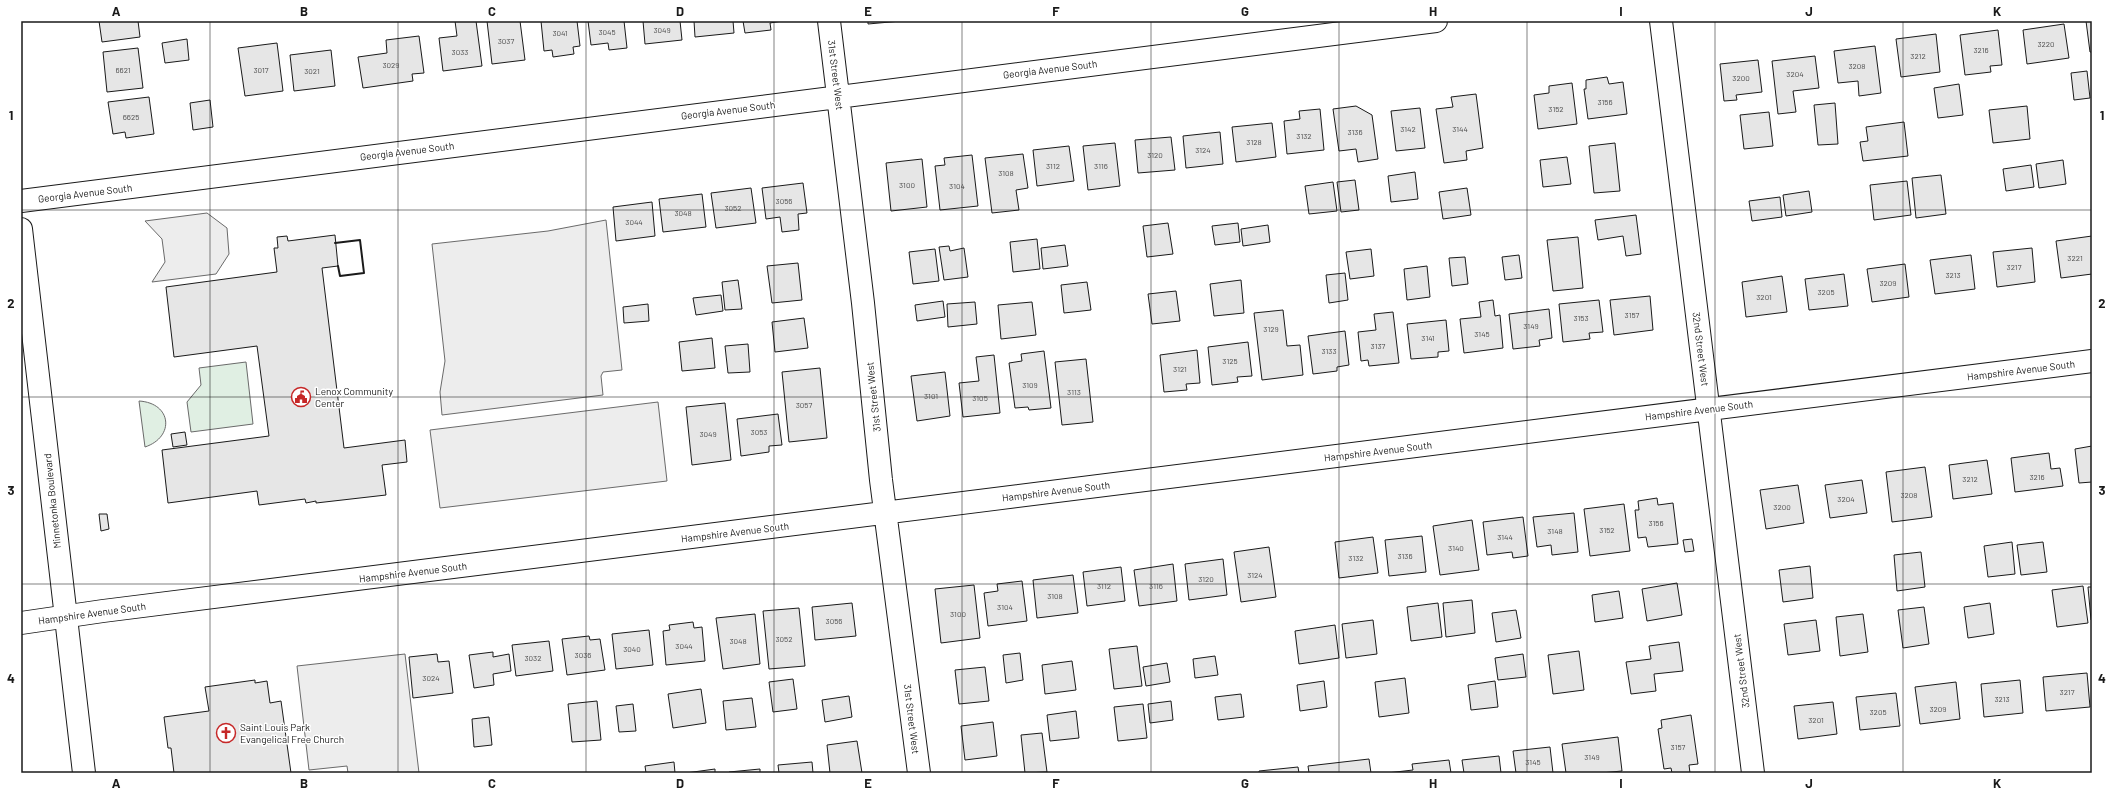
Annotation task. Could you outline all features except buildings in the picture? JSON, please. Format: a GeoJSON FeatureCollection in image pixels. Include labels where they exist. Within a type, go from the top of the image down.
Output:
{"type":"FeatureCollection","features":[{"type":"Feature","properties":{"kind":"street","name":"31st Street West"},"geometry":{"type":"LineString","coordinates":[[829,21],[839,96],[886,512],[919,773]]}},
{"type":"Feature","properties":{"kind":"street","name":"Georgia Avenue South"},"geometry":{"type":"LineString","coordinates":[[21,201],[1436,21]]}},
{"type":"Feature","properties":{"kind":"street","name":"32nd Street West"},"geometry":{"type":"LineString","coordinates":[[1661,21],[1753,773]]}},
{"type":"Feature","properties":{"kind":"street","name":"Minnetonka Boulevard"},"geometry":{"type":"LineString","coordinates":[[21,229],[84,773]]}},
{"type":"Feature","properties":{"kind":"street","name":"Hampshire Avenue South"},"geometry":{"type":"LineString","coordinates":[[21,623],[66,616],[886,512],[2092,361]]}},
{"type":"Feature","properties":{"kind":"green space"},"geometry":{"type":"Polygon","coordinates":[[[246,362],[253,424],[191,432],[187,402],[201,385],[199,368],[246,362]]]}},
{"type":"Feature","properties":{"kind":"green space"},"geometry":{"type":"Polygon","coordinates":[[[139,401],[150,403],[158,408],[166,421],[165,429],[161,436],[155,442],[145,447],[139,401]]]}},
{"type":"Feature","properties":{"kind":"shaded area"},"geometry":{"type":"Polygon","coordinates":[[[207,213],[227,228],[229,254],[216,274],[152,282],[165,262],[162,239],[145,221],[207,213]]]}},
{"type":"Feature","properties":{"kind":"shaded area"},"geometry":{"type":"Polygon","coordinates":[[[606,220],[622,370],[603,372],[601,376],[603,395],[442,415],[440,392],[445,361],[432,244],[548,231],[606,220]]]}},
{"type":"Feature","properties":{"kind":"shaded area"},"geometry":{"type":"Polygon","coordinates":[[[658,402],[667,481],[440,508],[430,430],[658,402]]]}},
{"type":"Feature","properties":{"kind":"shaded area"},"geometry":{"type":"Polygon","coordinates":[[[405,654],[419,773],[348,773],[347,766],[309,770],[297,666],[405,654]]]}},
{"type":"Feature","properties":{"kind":"wall"},"geometry":{"type":"LineString","coordinates":[[335,243],[360,240],[364,273],[340,276],[338,266]]}},
{"type":"Feature","properties":{"kind":"place","name":"Lenox Community Center"},"geometry":{"type":"Point","coordinates":[301,397]}},
{"type":"Feature","properties":{"kind":"place","name":"Saint Louis Park Evangelical Free Church"},"geometry":{"type":"Point","coordinates":[226,733]}}]}
